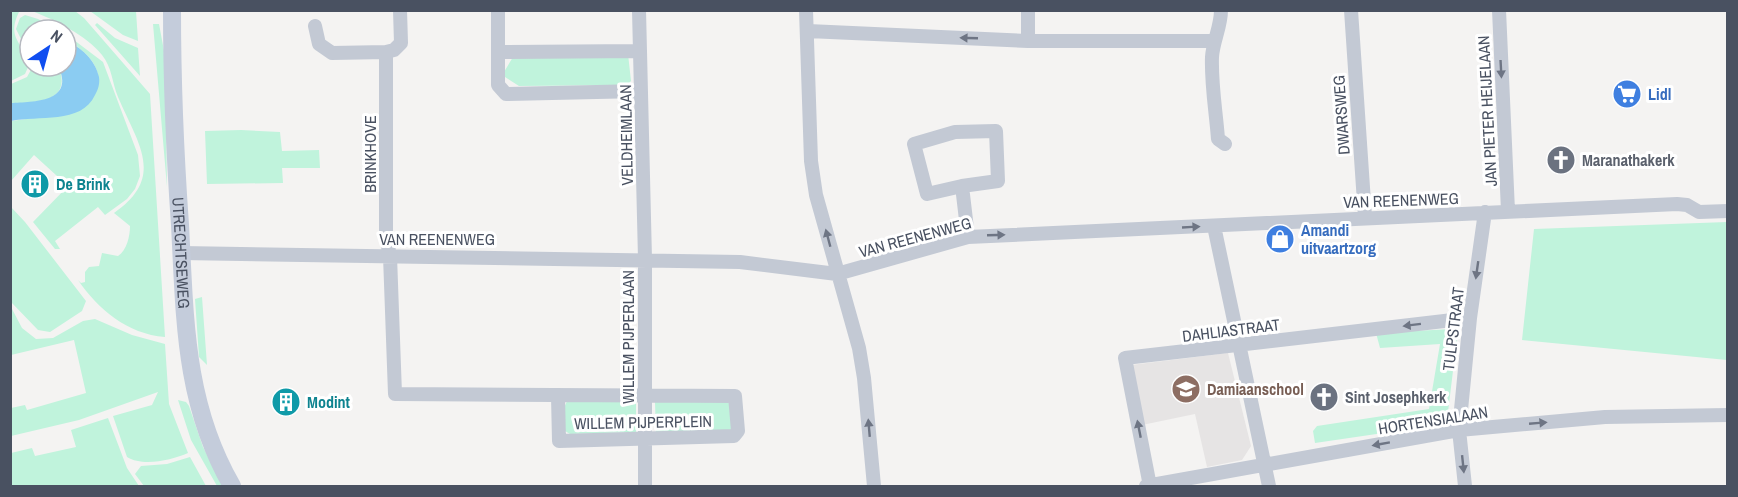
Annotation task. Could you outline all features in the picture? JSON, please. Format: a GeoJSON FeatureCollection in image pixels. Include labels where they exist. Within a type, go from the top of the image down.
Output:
{"type":"FeatureCollection","features":[{"type":"Feature","properties":{"kind":"main road","name":"UTRECHTSEWEG"},"geometry":{"type":"LineString","coordinates":[[172,10],[181,253],[189,365],[210,446],[232,486]]}},
{"type":"Feature","properties":{"kind":"street"},"geometry":{"type":"LineString","coordinates":[[315,26],[319,44],[332,53],[386,52],[394,50],[401,43],[400,10]]}},
{"type":"Feature","properties":{"kind":"street"},"geometry":{"type":"LineString","coordinates":[[498,10],[498,84],[506,94],[641,91]]}},
{"type":"Feature","properties":{"kind":"street","name":"VELDHEIMLAAN"},"geometry":{"type":"LineString","coordinates":[[639,10],[645,259]]}},
{"type":"Feature","properties":{"kind":"street"},"geometry":{"type":"LineString","coordinates":[[806,10],[811,162],[816,195],[864,378],[874,486]]}},
{"type":"Feature","properties":{"kind":"street"},"geometry":{"type":"LineString","coordinates":[[1028,10],[1028,41]]}},
{"type":"Feature","properties":{"kind":"street"},"geometry":{"type":"LineString","coordinates":[[1221,10],[1221,21],[1213,41],[1212,61],[1218,139],[1225,144]]}},
{"type":"Feature","properties":{"kind":"street","name":"DWARSWEG"},"geometry":{"type":"LineString","coordinates":[[1351,10],[1365,217]]}},
{"type":"Feature","properties":{"kind":"street","name":"JAN PIETER HEIJELAAN"},"geometry":{"type":"LineString","coordinates":[[1499,10],[1508,211]]}},
{"type":"Feature","properties":{"kind":"street"},"geometry":{"type":"LineString","coordinates":[[808,31],[1028,41],[1213,41]]}},
{"type":"Feature","properties":{"kind":"street"},"geometry":{"type":"LineString","coordinates":[[498,52],[640,51]]}},
{"type":"Feature","properties":{"kind":"street","name":"BRINKHOVE"},"geometry":{"type":"LineString","coordinates":[[386,52],[386,237],[390,256],[395,394],[558,396]]}},
{"type":"Feature","properties":{"kind":"street"},"geometry":{"type":"LineString","coordinates":[[996,131],[998,182],[963,186],[927,194],[914,144],[955,132],[996,131]]}},
{"type":"Feature","properties":{"kind":"street"},"geometry":{"type":"LineString","coordinates":[[963,186],[968,237]]}},
{"type":"Feature","properties":{"kind":"street","name":"VAN REENENWEG"},"geometry":{"type":"LineString","coordinates":[[181,253],[740,261],[837,274],[968,237],[1677,204],[1687,205],[1699,212],[1728,211]]}},
{"type":"Feature","properties":{"kind":"street","name":"TULPSTRAAT"},"geometry":{"type":"LineString","coordinates":[[1465,486],[1459,430],[1470,318],[1485,212]]}},
{"type":"Feature","properties":{"kind":"street"},"geometry":{"type":"LineString","coordinates":[[1214,226],[1269,486]]}},
{"type":"Feature","properties":{"kind":"street","name":"WILLEM PIJPERLAAN"},"geometry":{"type":"LineString","coordinates":[[645,259],[645,486]]}},
{"type":"Feature","properties":{"kind":"street","name":"DAHLIASTRAAT"},"geometry":{"type":"LineString","coordinates":[[1148,486],[1125,358],[1470,318]]}},
{"type":"Feature","properties":{"kind":"street","name":"WILLEM PIJPERPLEIN"},"geometry":{"type":"LineString","coordinates":[[645,394],[735,396],[738,431],[734,436],[559,441],[558,396],[645,394]]}},
{"type":"Feature","properties":{"kind":"street","name":"HORTENSIALAAN"},"geometry":{"type":"LineString","coordinates":[[1148,486],[1459,430],[1605,417],[1728,415]]}},
{"type":"Feature","properties":{"kind":"shaded area","name":"Damiaanschool"},"geometry":{"type":"Polygon","coordinates":[[[1228,353],[1251,446],[1242,460],[1207,467],[1195,414],[1142,425],[1131,365],[1228,353]]]}},
{"type":"Feature","properties":{"kind":"green space"},"geometry":{"type":"Polygon","coordinates":[[[10,11],[19,12],[14,28],[18,42],[18,78],[11,81],[10,11]]]}},
{"type":"Feature","properties":{"kind":"green space"},"geometry":{"type":"Polygon","coordinates":[[[32,11],[75,11],[84,18],[150,94],[165,337],[138,331],[115,318],[95,301],[78,280],[81,283],[85,282],[85,272],[89,267],[99,266],[102,253],[118,256],[126,247],[130,226],[114,213],[130,200],[139,186],[143,173],[143,159],[116,92],[108,65],[102,55],[78,34],[78,18],[47,18],[32,11]]]}},
{"type":"Feature","properties":{"kind":"green space"},"geometry":{"type":"Polygon","coordinates":[[[90,11],[136,11],[138,41],[123,35],[90,11]]]}},
{"type":"Feature","properties":{"kind":"green space"},"geometry":{"type":"Polygon","coordinates":[[[97,23],[115,38],[138,48],[140,76],[95,25],[97,23]]]}},
{"type":"Feature","properties":{"kind":"green space"},"geometry":{"type":"Polygon","coordinates":[[[153,24],[159,24],[165,56],[167,187],[153,24]]]}},
{"type":"Feature","properties":{"kind":"green space"},"geometry":{"type":"Polygon","coordinates":[[[78,43],[103,62],[138,155],[140,176],[135,189],[127,199],[105,215],[98,207],[55,241],[60,249],[55,249],[33,222],[68,186],[34,155],[11,181],[11,121],[49,116],[97,90],[98,74],[91,60],[80,49],[78,43]]]}},
{"type":"Feature","properties":{"kind":"green space"},"geometry":{"type":"Polygon","coordinates":[[[628,54],[631,81],[627,85],[519,86],[505,77],[504,72],[513,57],[628,54]]]}},
{"type":"Feature","properties":{"kind":"green space"},"geometry":{"type":"Polygon","coordinates":[[[25,78],[62,78],[61,87],[56,94],[41,101],[11,103],[11,84],[25,78]]]}},
{"type":"Feature","properties":{"kind":"green space"},"geometry":{"type":"Polygon","coordinates":[[[205,131],[280,132],[282,151],[319,150],[320,168],[282,168],[283,183],[207,184],[205,131]]]}},
{"type":"Feature","properties":{"kind":"green space"},"geometry":{"type":"Polygon","coordinates":[[[11,207],[86,301],[82,311],[50,332],[38,330],[11,302],[11,207]]]}},
{"type":"Feature","properties":{"kind":"green space"},"geometry":{"type":"Polygon","coordinates":[[[1727,222],[1727,360],[1522,340],[1534,229],[1727,222]]]}},
{"type":"Feature","properties":{"kind":"green space"},"geometry":{"type":"Polygon","coordinates":[[[202,297],[207,365],[199,357],[195,299],[202,297]]]}},
{"type":"Feature","properties":{"kind":"green space"},"geometry":{"type":"Polygon","coordinates":[[[11,307],[22,328],[36,339],[53,338],[83,321],[95,319],[132,335],[165,344],[169,404],[188,453],[166,460],[149,462],[127,457],[113,416],[152,405],[158,392],[79,420],[11,436],[11,408],[25,405],[27,410],[86,393],[74,340],[11,355],[11,307]]]}},
{"type":"Feature","properties":{"kind":"green space"},"geometry":{"type":"Polygon","coordinates":[[[1458,330],[1447,420],[1438,425],[1315,443],[1313,431],[1317,426],[1429,409],[1440,344],[1380,348],[1376,333],[1458,330]]]}},
{"type":"Feature","properties":{"kind":"green space"},"geometry":{"type":"Polygon","coordinates":[[[568,399],[636,399],[636,432],[570,434],[565,431],[563,410],[568,399]]]}},
{"type":"Feature","properties":{"kind":"green space"},"geometry":{"type":"Polygon","coordinates":[[[178,400],[186,402],[189,406],[203,447],[223,486],[217,486],[191,440],[178,400]]]}},
{"type":"Feature","properties":{"kind":"green space"},"geometry":{"type":"Polygon","coordinates":[[[726,401],[730,404],[732,429],[727,432],[656,434],[655,402],[726,401]]]}},
{"type":"Feature","properties":{"kind":"green space"},"geometry":{"type":"Polygon","coordinates":[[[108,418],[127,468],[139,486],[11,486],[11,453],[32,448],[35,456],[76,447],[71,430],[108,418]]]}},
{"type":"Feature","properties":{"kind":"green space"},"geometry":{"type":"Polygon","coordinates":[[[190,457],[206,486],[144,486],[135,474],[141,466],[167,464],[190,457]]]}},
{"type":"Feature","properties":{"kind":"water"},"geometry":{"type":"Polygon","coordinates":[[[78,48],[91,59],[99,80],[95,95],[88,104],[80,111],[69,115],[11,121],[11,103],[50,98],[61,87],[62,78],[78,78],[78,48]]]}},
{"type":"Feature","properties":{"kind":"place","name":"Lidl"},"geometry":{"type":"Point","coordinates":[1627,94]}},
{"type":"Feature","properties":{"kind":"place","name":"Maranathakerk"},"geometry":{"type":"Point","coordinates":[1561,160]}},
{"type":"Feature","properties":{"kind":"place","name":"De Brink"},"geometry":{"type":"Point","coordinates":[35,184]}},
{"type":"Feature","properties":{"kind":"place","name":"Amandi uitvaartzorg"},"geometry":{"type":"Point","coordinates":[1280,239]}},
{"type":"Feature","properties":{"kind":"place","name":"Damiaanschool"},"geometry":{"type":"Point","coordinates":[1186,389]}},
{"type":"Feature","properties":{"kind":"place","name":"Sint Josephkerk"},"geometry":{"type":"Point","coordinates":[1324,397]}},
{"type":"Feature","properties":{"kind":"place","name":"Modint"},"geometry":{"type":"Point","coordinates":[286,402]}}]}
